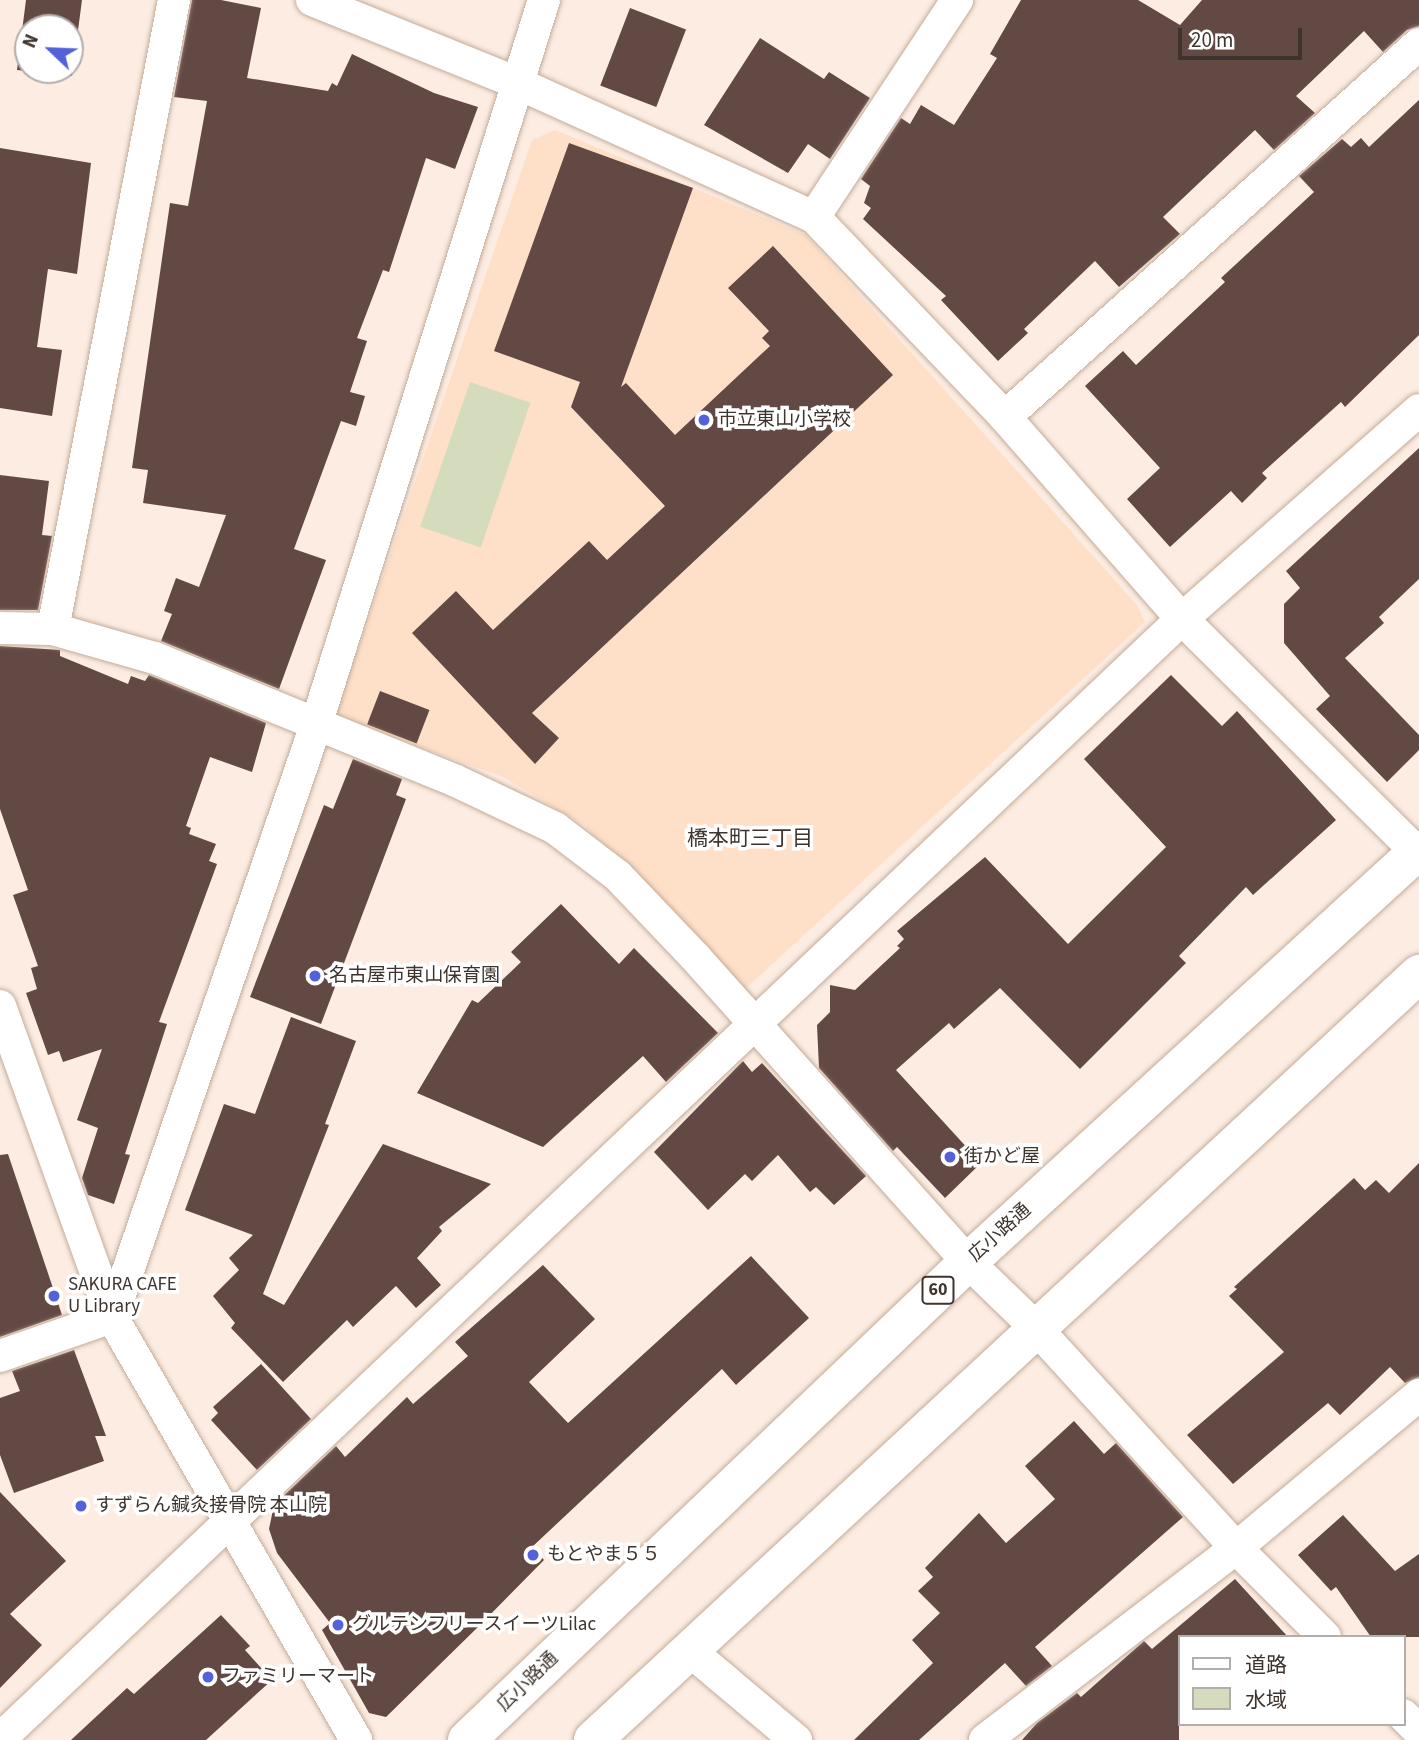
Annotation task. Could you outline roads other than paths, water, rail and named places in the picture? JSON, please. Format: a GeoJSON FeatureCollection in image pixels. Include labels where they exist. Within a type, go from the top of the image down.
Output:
{"type":"FeatureCollection","features":[{"type":"Feature","properties":{"kind":"main road","name":"広小路通"},"geometry":{"type":"LineString","coordinates":[[467,1740],[968,1262],[1418,851]]}},
{"type":"Feature","properties":{"kind":"main road"},"geometry":{"type":"LineString","coordinates":[[593,1740],[1419,974]]}},
{"type":"Feature","properties":{"kind":"street"},"geometry":{"type":"LineString","coordinates":[[53,629],[174,0]]}},
{"type":"Feature","properties":{"kind":"street"},"geometry":{"type":"LineString","coordinates":[[312,0],[517,83],[814,217],[1005,417],[1182,619],[1418,851]]}},
{"type":"Feature","properties":{"kind":"street"},"geometry":{"type":"LineString","coordinates":[[112,1317],[317,722],[544,0]]}},
{"type":"Feature","properties":{"kind":"street"},"geometry":{"type":"LineString","coordinates":[[814,217],[957,0]]}},
{"type":"Feature","properties":{"kind":"street"},"geometry":{"type":"LineString","coordinates":[[1005,417],[1419,44]]}},
{"type":"Feature","properties":{"kind":"street"},"geometry":{"type":"LineString","coordinates":[[0,1739],[174,1578],[228,1519],[755,1026],[1182,619],[1419,410]]}},
{"type":"Feature","properties":{"kind":"street"},"geometry":{"type":"LineString","coordinates":[[0,628],[53,629],[155,658],[317,722],[555,828],[618,876],[968,1262],[1036,1328],[1237,1548],[1323,1635]]}},
{"type":"Feature","properties":{"kind":"street"},"geometry":{"type":"LineString","coordinates":[[0,1006],[112,1317],[356,1740]]}},
{"type":"Feature","properties":{"kind":"street"},"geometry":{"type":"LineString","coordinates":[[0,1356],[112,1317]]}},
{"type":"Feature","properties":{"kind":"street"},"geometry":{"type":"LineString","coordinates":[[985,1740],[1237,1548],[1419,1395]]}},
{"type":"Feature","properties":{"kind":"street"},"geometry":{"type":"LineString","coordinates":[[689,1650],[796,1740]]}},
{"type":"Feature","properties":{"kind":"street"},"geometry":{"type":"LineString","coordinates":[[1405,1717],[1419,1731]]}},
{"type":"Feature","properties":{"kind":"water"},"geometry":{"type":"Polygon","coordinates":[[[470,382],[531,403],[481,548],[420,527],[470,382]]]}},
{"type":"Feature","properties":{"kind":"place","name":"市立東山小学校"},"geometry":{"type":"Point","coordinates":[704,420]}},
{"type":"Feature","properties":{"kind":"place","name":"名古屋市東山保育園"},"geometry":{"type":"Point","coordinates":[315,976]}},
{"type":"Feature","properties":{"kind":"place","name":"街かど屋"},"geometry":{"type":"Point","coordinates":[950,1157]}},
{"type":"Feature","properties":{"kind":"place","name":"SAKURA CAFE U Library"},"geometry":{"type":"Point","coordinates":[54,1296]}},
{"type":"Feature","properties":{"kind":"place","name":"すずらん鍼灸接骨院 本山院"},"geometry":{"type":"Point","coordinates":[81,1506]}},
{"type":"Feature","properties":{"kind":"place","name":"もとやま５５"},"geometry":{"type":"Point","coordinates":[533,1555]}},
{"type":"Feature","properties":{"kind":"place","name":"グルテンフリースイーツLilac"},"geometry":{"type":"Point","coordinates":[338,1625]}},
{"type":"Feature","properties":{"kind":"place","name":"ファミリーマート"},"geometry":{"type":"Point","coordinates":[208,1677]}},
{"type":"Feature","properties":{"kind":"district","name":"橋本町三丁目"},"geometry":{"type":"Point","coordinates":[750,838]}}]}
